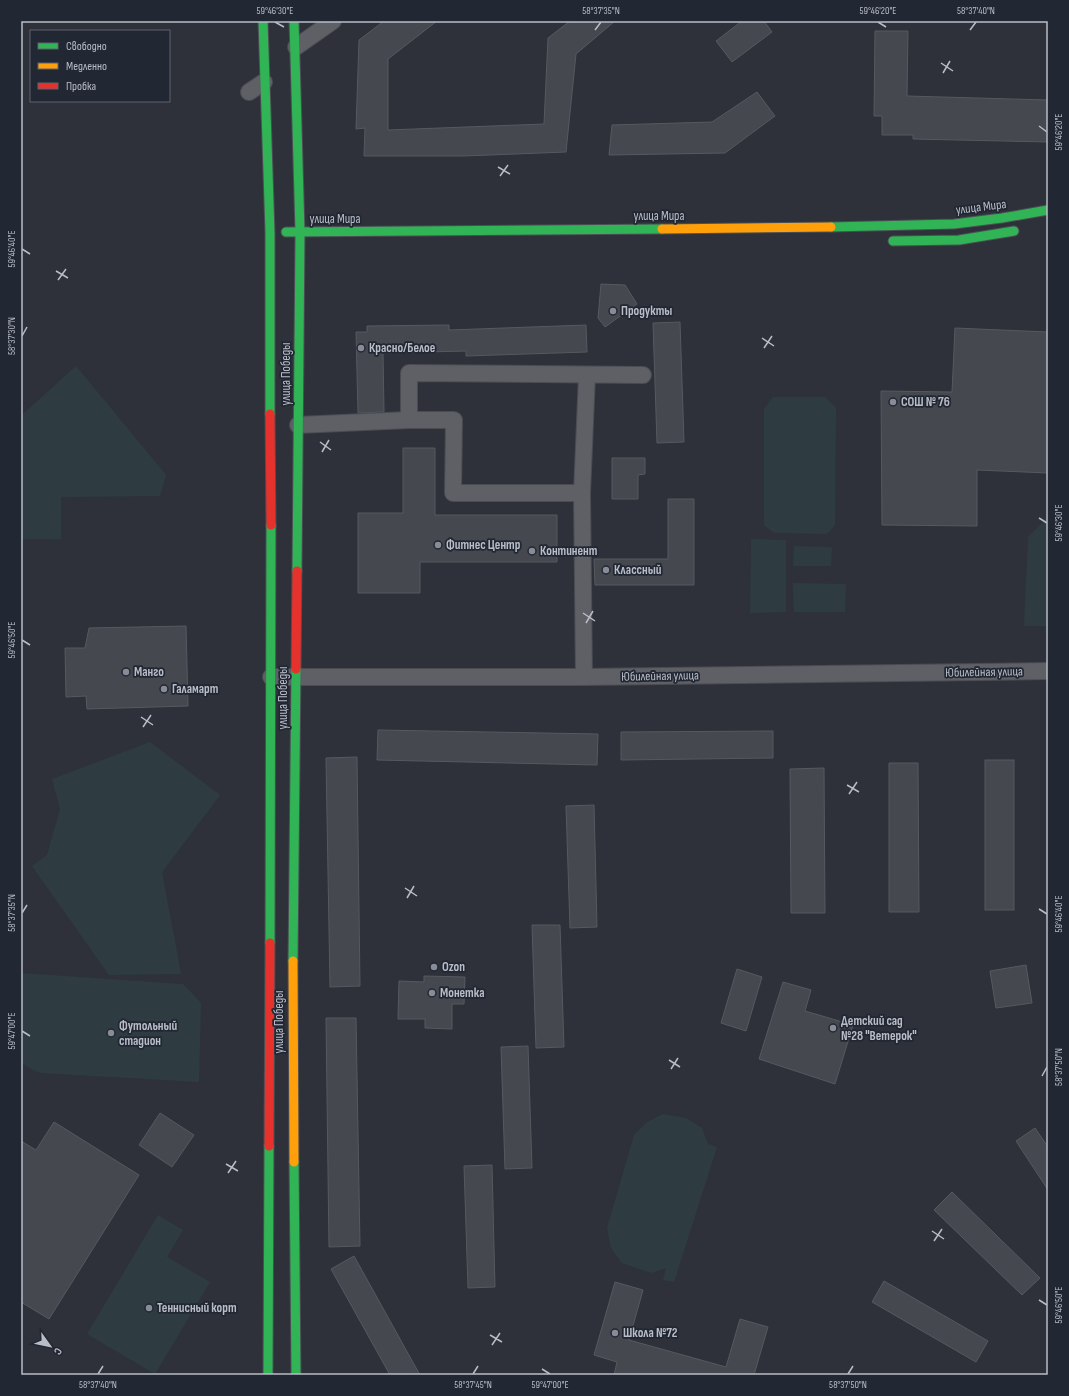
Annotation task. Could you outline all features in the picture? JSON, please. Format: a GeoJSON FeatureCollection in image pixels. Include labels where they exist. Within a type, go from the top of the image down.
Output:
{"type":"FeatureCollection","features":[{"type":"Feature","properties":{"kind":"street","name":"улица Победы"},"geometry":{"type":"LineString","coordinates":[[262,21],[270,233],[274,246],[268,1375]]}},
{"type":"Feature","properties":{"kind":"street","name":"улица Победы"},"geometry":{"type":"LineString","coordinates":[[294,21],[296,47],[300,232],[292,1022],[296,1375]]}},
{"type":"Feature","properties":{"kind":"street"},"geometry":{"type":"LineString","coordinates":[[296,47],[333,21]]}},
{"type":"Feature","properties":{"kind":"street"},"geometry":{"type":"LineString","coordinates":[[249,92],[264,82]]}},
{"type":"Feature","properties":{"kind":"street","name":"улица Мира"},"geometry":{"type":"LineString","coordinates":[[270,233],[875,227],[954,224],[1048,210]]}},
{"type":"Feature","properties":{"kind":"street"},"geometry":{"type":"LineString","coordinates":[[886,241],[959,240],[1020,230]]}},
{"type":"Feature","properties":{"kind":"street"},"geometry":{"type":"LineString","coordinates":[[408,420],[409,373],[643,375]]}},
{"type":"Feature","properties":{"kind":"street"},"geometry":{"type":"LineString","coordinates":[[584,677],[582,493],[587,375]]}},
{"type":"Feature","properties":{"kind":"street"},"geometry":{"type":"LineString","coordinates":[[298,425],[408,420],[454,420],[453,493],[582,493]]}},
{"type":"Feature","properties":{"kind":"street","name":"Юбилейная улица"},"geometry":{"type":"LineString","coordinates":[[271,677],[584,677],[1048,671]]}},
{"type":"Feature","properties":{"kind":"shaded area"},"geometry":{"type":"Polygon","coordinates":[[[76,366],[166,475],[160,496],[61,497],[61,539],[21,539],[21,416],[76,366]]]}},
{"type":"Feature","properties":{"kind":"shaded area"},"geometry":{"type":"Polygon","coordinates":[[[773,397],[825,397],[836,408],[835,525],[827,534],[774,533],[764,525],[764,409],[773,397]]]}},
{"type":"Feature","properties":{"kind":"shaded area"},"geometry":{"type":"Polygon","coordinates":[[[1048,517],[1048,626],[1024,626],[1028,537],[1048,517]]]}},
{"type":"Feature","properties":{"kind":"shaded area"},"geometry":{"type":"Polygon","coordinates":[[[751,539],[786,540],[786,612],[750,613],[751,539]]]}},
{"type":"Feature","properties":{"kind":"shaded area"},"geometry":{"type":"Polygon","coordinates":[[[794,546],[832,547],[831,566],[793,566],[794,546]]]}},
{"type":"Feature","properties":{"kind":"shaded area"},"geometry":{"type":"Polygon","coordinates":[[[793,583],[846,584],[845,612],[794,612],[793,583]]]}},
{"type":"Feature","properties":{"kind":"shaded area"},"geometry":{"type":"Polygon","coordinates":[[[150,742],[220,795],[162,872],[181,974],[109,975],[32,866],[47,855],[60,809],[52,779],[150,742]]]}},
{"type":"Feature","properties":{"kind":"shaded area","name":"Футольный стадион"},"geometry":{"type":"Polygon","coordinates":[[[21,973],[183,984],[201,1003],[199,1082],[42,1073],[21,1063],[21,973]]]}},
{"type":"Feature","properties":{"kind":"shaded area"},"geometry":{"type":"Polygon","coordinates":[[[663,1114],[686,1118],[702,1128],[708,1144],[717,1147],[674,1282],[663,1280],[666,1268],[651,1273],[622,1263],[611,1248],[607,1228],[634,1135],[647,1122],[663,1114]]]}},
{"type":"Feature","properties":{"kind":"shaded area","name":"Теннисный корт"},"geometry":{"type":"Polygon","coordinates":[[[158,1215],[183,1230],[167,1257],[210,1282],[155,1374],[87,1334],[158,1215]]]}},
{"type":"Feature","properties":{"kind":"building"},"geometry":{"type":"Polygon","coordinates":[[[384,21],[437,21],[388,59],[388,130],[544,124],[548,38],[570,21],[615,21],[576,54],[566,152],[464,156],[364,156],[365,128],[356,129],[359,40],[384,21]]]}},
{"type":"Feature","properties":{"kind":"building"},"geometry":{"type":"Polygon","coordinates":[[[742,21],[764,21],[772,32],[732,62],[716,41],[742,21]]]}},
{"type":"Feature","properties":{"kind":"building"},"geometry":{"type":"Polygon","coordinates":[[[875,31],[908,31],[907,96],[1048,100],[1048,142],[913,139],[913,135],[882,135],[882,116],[874,116],[875,31]]]}},
{"type":"Feature","properties":{"kind":"building"},"geometry":{"type":"Polygon","coordinates":[[[757,92],[775,116],[725,153],[609,155],[612,125],[712,122],[757,92]]]}},
{"type":"Feature","properties":{"kind":"building","name":"Продукты"},"geometry":{"type":"Polygon","coordinates":[[[601,284],[625,285],[637,304],[605,327],[598,318],[601,284]]]}},
{"type":"Feature","properties":{"kind":"building"},"geometry":{"type":"Polygon","coordinates":[[[680,322],[684,442],[657,443],[653,323],[680,322]]]}},
{"type":"Feature","properties":{"kind":"building"},"geometry":{"type":"Polygon","coordinates":[[[449,325],[449,330],[586,325],[587,352],[466,356],[466,351],[383,353],[384,412],[358,413],[356,332],[367,332],[367,326],[449,325]]]}},
{"type":"Feature","properties":{"kind":"building"},"geometry":{"type":"Polygon","coordinates":[[[955,328],[1048,332],[1048,473],[977,470],[977,526],[882,525],[881,391],[952,392],[955,328]]]}},
{"type":"Feature","properties":{"kind":"building"},"geometry":{"type":"Polygon","coordinates":[[[403,448],[435,448],[435,515],[557,515],[557,562],[420,562],[420,593],[358,593],[358,513],[403,513],[403,448]]]}},
{"type":"Feature","properties":{"kind":"building"},"geometry":{"type":"Polygon","coordinates":[[[612,458],[645,458],[645,474],[638,475],[638,499],[612,499],[612,458]]]}},
{"type":"Feature","properties":{"kind":"building"},"geometry":{"type":"Polygon","coordinates":[[[668,499],[694,499],[694,585],[595,585],[594,559],[668,559],[668,499]]]}},
{"type":"Feature","properties":{"kind":"building","name":"Манго"},"geometry":{"type":"Polygon","coordinates":[[[186,626],[188,706],[87,709],[86,696],[66,697],[65,648],[85,648],[89,628],[186,626]]]}},
{"type":"Feature","properties":{"kind":"building"},"geometry":{"type":"Polygon","coordinates":[[[378,730],[598,734],[597,765],[377,760],[378,730]]]}},
{"type":"Feature","properties":{"kind":"building"},"geometry":{"type":"Polygon","coordinates":[[[773,731],[773,758],[621,760],[621,732],[773,731]]]}},
{"type":"Feature","properties":{"kind":"building"},"geometry":{"type":"Polygon","coordinates":[[[357,757],[360,986],[330,987],[326,758],[357,757]]]}},
{"type":"Feature","properties":{"kind":"building"},"geometry":{"type":"Polygon","coordinates":[[[985,760],[1014,760],[1014,910],[985,910],[985,760]]]}},
{"type":"Feature","properties":{"kind":"building"},"geometry":{"type":"Polygon","coordinates":[[[889,763],[918,763],[919,912],[889,912],[889,763]]]}},
{"type":"Feature","properties":{"kind":"building"},"geometry":{"type":"Polygon","coordinates":[[[824,768],[825,913],[791,913],[790,769],[824,768]]]}},
{"type":"Feature","properties":{"kind":"building"},"geometry":{"type":"Polygon","coordinates":[[[594,805],[597,927],[570,928],[566,806],[594,805]]]}},
{"type":"Feature","properties":{"kind":"building"},"geometry":{"type":"Polygon","coordinates":[[[532,925],[560,925],[564,1047],[536,1048],[532,925]]]}},
{"type":"Feature","properties":{"kind":"building"},"geometry":{"type":"Polygon","coordinates":[[[1026,965],[1032,1003],[996,1008],[990,971],[1026,965]]]}},
{"type":"Feature","properties":{"kind":"building"},"geometry":{"type":"Polygon","coordinates":[[[737,969],[762,977],[746,1031],[721,1023],[737,969]]]}},
{"type":"Feature","properties":{"kind":"building","name":"Монетка"},"geometry":{"type":"Polygon","coordinates":[[[424,976],[465,977],[464,1004],[452,1004],[452,1029],[425,1028],[425,1019],[398,1019],[399,981],[424,982],[424,976]]]}},
{"type":"Feature","properties":{"kind":"building","name":"Детский сад №28 \"Ветерок\""},"geometry":{"type":"Polygon","coordinates":[[[783,982],[811,990],[805,1011],[853,1025],[835,1084],[759,1059],[783,982]]]}},
{"type":"Feature","properties":{"kind":"building"},"geometry":{"type":"Polygon","coordinates":[[[326,1018],[356,1018],[360,1246],[329,1247],[326,1018]]]}},
{"type":"Feature","properties":{"kind":"building"},"geometry":{"type":"Polygon","coordinates":[[[528,1046],[532,1168],[505,1169],[501,1047],[528,1046]]]}},
{"type":"Feature","properties":{"kind":"building"},"geometry":{"type":"Polygon","coordinates":[[[160,1113],[194,1135],[172,1167],[139,1145],[160,1113]]]}},
{"type":"Feature","properties":{"kind":"building"},"geometry":{"type":"Polygon","coordinates":[[[54,1122],[139,1175],[49,1319],[21,1302],[21,1141],[36,1150],[54,1122]]]}},
{"type":"Feature","properties":{"kind":"building"},"geometry":{"type":"Polygon","coordinates":[[[1035,1128],[1048,1147],[1048,1190],[1016,1141],[1035,1128]]]}},
{"type":"Feature","properties":{"kind":"building"},"geometry":{"type":"Polygon","coordinates":[[[492,1165],[495,1287],[468,1288],[464,1166],[492,1165]]]}},
{"type":"Feature","properties":{"kind":"building"},"geometry":{"type":"Polygon","coordinates":[[[952,1192],[1040,1278],[1022,1295],[934,1210],[952,1192]]]}},
{"type":"Feature","properties":{"kind":"building"},"geometry":{"type":"Polygon","coordinates":[[[354,1256],[420,1375],[390,1375],[331,1269],[354,1256]]]}},
{"type":"Feature","properties":{"kind":"building"},"geometry":{"type":"Polygon","coordinates":[[[884,1281],[988,1341],[976,1362],[872,1302],[884,1281]]]}},
{"type":"Feature","properties":{"kind":"building","name":"Школа №72"},"geometry":{"type":"Polygon","coordinates":[[[615,1282],[643,1290],[629,1340],[726,1367],[740,1319],[768,1327],[754,1375],[614,1375],[617,1362],[594,1355],[615,1282]]]}},
{"type":"Feature","properties":{"kind":"traffic: fast"},"geometry":{"type":"LineString","coordinates":[[263,21],[270,233],[270,414]]}},
{"type":"Feature","properties":{"kind":"traffic: fast"},"geometry":{"type":"LineString","coordinates":[[294,21],[300,232],[297,571]]}},
{"type":"Feature","properties":{"kind":"traffic: fast"},"geometry":{"type":"LineString","coordinates":[[831,227],[954,224],[1048,210]]}},
{"type":"Feature","properties":{"kind":"traffic: fast"},"geometry":{"type":"LineString","coordinates":[[286,232],[662,229]]}},
{"type":"Feature","properties":{"kind":"traffic: fast"},"geometry":{"type":"LineString","coordinates":[[893,241],[959,240],[1014,231]]}},
{"type":"Feature","properties":{"kind":"traffic: fast"},"geometry":{"type":"LineString","coordinates":[[270,943],[271,525]]}},
{"type":"Feature","properties":{"kind":"traffic: fast"},"geometry":{"type":"LineString","coordinates":[[293,961],[296,669]]}},
{"type":"Feature","properties":{"kind":"traffic: fast"},"geometry":{"type":"LineString","coordinates":[[268,1375],[269,1146]]}},
{"type":"Feature","properties":{"kind":"traffic: fast"},"geometry":{"type":"LineString","coordinates":[[294,1162],[296,1375]]}},
{"type":"Feature","properties":{"kind":"traffic: slow"},"geometry":{"type":"LineString","coordinates":[[662,229],[831,227]]}},
{"type":"Feature","properties":{"kind":"traffic: slow"},"geometry":{"type":"LineString","coordinates":[[293,961],[294,1162]]}},
{"type":"Feature","properties":{"kind":"traffic: jam"},"geometry":{"type":"LineString","coordinates":[[270,414],[271,525]]}},
{"type":"Feature","properties":{"kind":"traffic: jam"},"geometry":{"type":"LineString","coordinates":[[296,669],[297,571]]}},
{"type":"Feature","properties":{"kind":"traffic: jam"},"geometry":{"type":"LineString","coordinates":[[269,1146],[270,943]]}},
{"type":"Feature","properties":{"kind":"place","name":"Продукты"},"geometry":{"type":"Point","coordinates":[613,311]}},
{"type":"Feature","properties":{"kind":"place","name":"Красно/Белое"},"geometry":{"type":"Point","coordinates":[361,348]}},
{"type":"Feature","properties":{"kind":"place","name":"СОШ № 76"},"geometry":{"type":"Point","coordinates":[893,402]}},
{"type":"Feature","properties":{"kind":"place","name":"Фитнес Центр"},"geometry":{"type":"Point","coordinates":[438,545]}},
{"type":"Feature","properties":{"kind":"place","name":"Континент"},"geometry":{"type":"Point","coordinates":[532,551]}},
{"type":"Feature","properties":{"kind":"place","name":"Классный"},"geometry":{"type":"Point","coordinates":[606,570]}},
{"type":"Feature","properties":{"kind":"place","name":"Манго"},"geometry":{"type":"Point","coordinates":[126,672]}},
{"type":"Feature","properties":{"kind":"place","name":"Галамарт"},"geometry":{"type":"Point","coordinates":[164,689]}},
{"type":"Feature","properties":{"kind":"place","name":"Ozon"},"geometry":{"type":"Point","coordinates":[434,967]}},
{"type":"Feature","properties":{"kind":"place","name":"Монетка"},"geometry":{"type":"Point","coordinates":[432,993]}},
{"type":"Feature","properties":{"kind":"place","name":"Детский сад №28 \"Ветерок\""},"geometry":{"type":"Point","coordinates":[833,1028]}},
{"type":"Feature","properties":{"kind":"place","name":"Футольный стадион"},"geometry":{"type":"Point","coordinates":[111,1033]}},
{"type":"Feature","properties":{"kind":"place","name":"Теннисный корт"},"geometry":{"type":"Point","coordinates":[149,1308]}},
{"type":"Feature","properties":{"kind":"place","name":"Школа №72"},"geometry":{"type":"Point","coordinates":[615,1333]}}]}
